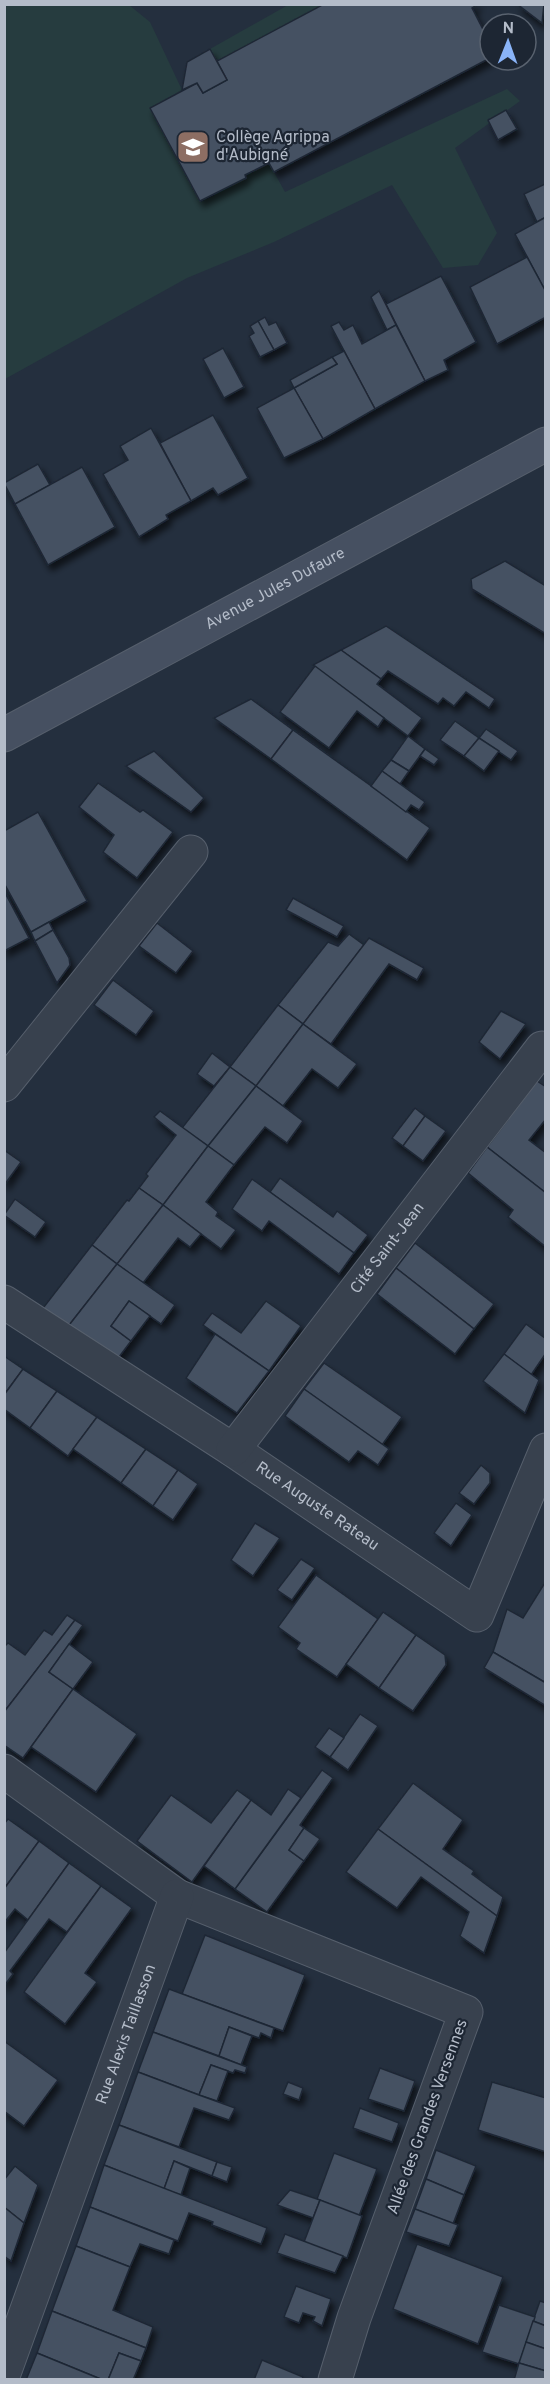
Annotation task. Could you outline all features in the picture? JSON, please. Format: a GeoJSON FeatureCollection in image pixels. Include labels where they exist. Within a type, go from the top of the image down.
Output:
{"type":"FeatureCollection","features":[{"type":"Feature","properties":{"kind":"main road","name":"Avenue Jules Dufaure"},"geometry":{"type":"LineString","coordinates":[[4,735],[546,444]]}},
{"type":"Feature","properties":{"kind":"street"},"geometry":{"type":"LineString","coordinates":[[4,1085],[191,852]]}},
{"type":"Feature","properties":{"kind":"street","name":"Cité Saint-Jean"},"geometry":{"type":"LineString","coordinates":[[233,1450],[542,1048]]}},
{"type":"Feature","properties":{"kind":"street","name":"Rue Auguste Rateau"},"geometry":{"type":"LineString","coordinates":[[4,1302],[233,1450],[477,1615],[546,1450]]}},
{"type":"Feature","properties":{"kind":"street"},"geometry":{"type":"LineString","coordinates":[[4,1771],[177,1896]]}},
{"type":"Feature","properties":{"kind":"street","name":"Rue Alexis Taillasson"},"geometry":{"type":"LineString","coordinates":[[4,2373],[177,1896]]}},
{"type":"Feature","properties":{"kind":"street","name":"Allée des Grandes Versennes"},"geometry":{"type":"LineString","coordinates":[[177,1896],[466,2012],[354,2318],[335,2379]]}},
{"type":"Feature","properties":{"kind":"green space"},"geometry":{"type":"Polygon","coordinates":[[[5,5],[129,5],[150,22],[182,90],[150,108],[201,201],[246,178],[245,175],[269,163],[285,192],[507,89],[520,101],[455,148],[497,233],[478,265],[443,268],[392,185],[274,242],[187,278],[5,379],[5,5]]]}},
{"type":"Feature","properties":{"kind":"green space"},"geometry":{"type":"Polygon","coordinates":[[[288,5],[324,5],[217,61],[210,49],[288,5]]]}},
{"type":"Feature","properties":{"kind":"building"},"geometry":{"type":"Polygon","coordinates":[[[324,4],[478,4],[472,8],[478,20],[478,64],[274,172],[269,163],[245,175],[246,178],[200,201],[150,108],[197,83],[203,93],[227,80],[217,61],[324,4]]]}},
{"type":"Feature","properties":{"kind":"building"},"geometry":{"type":"Polygon","coordinates":[[[517,4],[544,4],[542,23],[538,20],[538,12],[528,12],[517,4]]]}},
{"type":"Feature","properties":{"kind":"building"},"geometry":{"type":"Polygon","coordinates":[[[210,49],[227,80],[203,93],[197,83],[182,90],[187,62],[210,49]]]}},
{"type":"Feature","properties":{"kind":"building"},"geometry":{"type":"Polygon","coordinates":[[[506,110],[517,129],[498,140],[488,120],[506,110]]]}},
{"type":"Feature","properties":{"kind":"building"},"geometry":{"type":"Polygon","coordinates":[[[545,184],[546,217],[537,222],[524,194],[545,184]]]}},
{"type":"Feature","properties":{"kind":"building"},"geometry":{"type":"Polygon","coordinates":[[[546,217],[546,292],[515,234],[546,217]]]}},
{"type":"Feature","properties":{"kind":"building"},"geometry":{"type":"Polygon","coordinates":[[[527,257],[546,292],[546,317],[497,344],[470,287],[527,257]]]}},
{"type":"Feature","properties":{"kind":"building"},"geometry":{"type":"Polygon","coordinates":[[[441,276],[476,342],[444,360],[448,370],[425,381],[386,304],[441,276]]]}},
{"type":"Feature","properties":{"kind":"building"},"geometry":{"type":"Polygon","coordinates":[[[379,291],[396,325],[387,330],[371,297],[379,291]]]}},
{"type":"Feature","properties":{"kind":"building"},"geometry":{"type":"Polygon","coordinates":[[[265,317],[269,325],[276,322],[287,343],[274,350],[258,321],[265,317]]]}},
{"type":"Feature","properties":{"kind":"building"},"geometry":{"type":"Polygon","coordinates":[[[258,321],[274,350],[260,357],[249,336],[254,333],[250,326],[258,321]]]}},
{"type":"Feature","properties":{"kind":"building"},"geometry":{"type":"Polygon","coordinates":[[[339,322],[344,330],[353,325],[362,344],[396,325],[425,381],[375,409],[331,326],[339,322]]]}},
{"type":"Feature","properties":{"kind":"building"},"geometry":{"type":"Polygon","coordinates":[[[223,348],[244,387],[224,398],[203,359],[223,348]]]}},
{"type":"Feature","properties":{"kind":"building"},"geometry":{"type":"Polygon","coordinates":[[[344,351],[375,409],[323,439],[294,388],[337,364],[332,357],[344,351]]]}},
{"type":"Feature","properties":{"kind":"building"},"geometry":{"type":"Polygon","coordinates":[[[332,357],[337,364],[294,388],[290,380],[332,357]]]}},
{"type":"Feature","properties":{"kind":"building"},"geometry":{"type":"Polygon","coordinates":[[[294,388],[323,439],[284,458],[257,408],[294,388]]]}},
{"type":"Feature","properties":{"kind":"building"},"geometry":{"type":"Polygon","coordinates":[[[213,415],[248,478],[218,495],[213,488],[191,501],[160,443],[213,415]]]}},
{"type":"Feature","properties":{"kind":"building"},"geometry":{"type":"Polygon","coordinates":[[[151,428],[191,501],[166,515],[168,519],[139,537],[103,474],[128,460],[120,446],[151,428]]]}},
{"type":"Feature","properties":{"kind":"building"},"geometry":{"type":"Polygon","coordinates":[[[38,464],[50,485],[15,504],[4,483],[38,464]]]}},
{"type":"Feature","properties":{"kind":"building"},"geometry":{"type":"Polygon","coordinates":[[[82,467],[115,527],[48,565],[15,504],[82,467]]]}},
{"type":"Feature","properties":{"kind":"building"},"geometry":{"type":"Polygon","coordinates":[[[505,561],[546,586],[546,634],[472,589],[471,579],[505,561]]]}},
{"type":"Feature","properties":{"kind":"building"},"geometry":{"type":"Polygon","coordinates":[[[386,626],[495,699],[489,708],[466,692],[454,706],[443,698],[438,704],[388,671],[381,679],[341,650],[386,626]]]}},
{"type":"Feature","properties":{"kind":"building"},"geometry":{"type":"Polygon","coordinates":[[[341,650],[381,679],[377,684],[422,718],[408,736],[313,665],[341,650]]]}},
{"type":"Feature","properties":{"kind":"building"},"geometry":{"type":"Polygon","coordinates":[[[315,666],[384,718],[378,727],[357,711],[329,748],[280,712],[315,666]]]}},
{"type":"Feature","properties":{"kind":"building"},"geometry":{"type":"Polygon","coordinates":[[[251,699],[293,730],[271,759],[214,718],[251,699]]]}},
{"type":"Feature","properties":{"kind":"building"},"geometry":{"type":"Polygon","coordinates":[[[455,721],[479,738],[464,756],[440,740],[455,721]]]}},
{"type":"Feature","properties":{"kind":"building"},"geometry":{"type":"Polygon","coordinates":[[[486,729],[518,751],[511,760],[479,738],[486,729]]]}},
{"type":"Feature","properties":{"kind":"building"},"geometry":{"type":"Polygon","coordinates":[[[293,730],[430,828],[407,860],[271,759],[293,730]]]}},
{"type":"Feature","properties":{"kind":"building"},"geometry":{"type":"Polygon","coordinates":[[[408,736],[425,749],[409,771],[391,760],[408,736]]]}},
{"type":"Feature","properties":{"kind":"building"},"geometry":{"type":"Polygon","coordinates":[[[479,738],[499,751],[484,771],[464,756],[479,738]]]}},
{"type":"Feature","properties":{"kind":"building"},"geometry":{"type":"Polygon","coordinates":[[[425,749],[439,759],[434,765],[420,756],[425,749]]]}},
{"type":"Feature","properties":{"kind":"building"},"geometry":{"type":"Polygon","coordinates":[[[154,751],[204,798],[191,812],[126,766],[154,751]]]}},
{"type":"Feature","properties":{"kind":"building"},"geometry":{"type":"Polygon","coordinates":[[[391,760],[409,771],[400,784],[382,771],[391,760]]]}},
{"type":"Feature","properties":{"kind":"building"},"geometry":{"type":"Polygon","coordinates":[[[382,771],[425,802],[419,810],[411,805],[406,812],[371,786],[382,771]]]}},
{"type":"Feature","properties":{"kind":"building"},"geometry":{"type":"Polygon","coordinates":[[[98,783],[140,812],[143,810],[173,832],[137,878],[103,852],[114,835],[79,807],[98,783]]]}},
{"type":"Feature","properties":{"kind":"building"},"geometry":{"type":"Polygon","coordinates":[[[38,812],[87,901],[31,932],[4,883],[4,831],[38,812]]]}},
{"type":"Feature","properties":{"kind":"building"},"geometry":{"type":"Polygon","coordinates":[[[4,891],[29,938],[4,951],[4,891]]]}},
{"type":"Feature","properties":{"kind":"building"},"geometry":{"type":"Polygon","coordinates":[[[293,898],[344,926],[337,937],[286,910],[293,898]]]}},
{"type":"Feature","properties":{"kind":"building"},"geometry":{"type":"Polygon","coordinates":[[[49,922],[53,930],[35,941],[31,932],[49,922]]]}},
{"type":"Feature","properties":{"kind":"building"},"geometry":{"type":"Polygon","coordinates":[[[157,923],[193,951],[176,973],[139,946],[157,923]]]}},
{"type":"Feature","properties":{"kind":"building"},"geometry":{"type":"Polygon","coordinates":[[[53,930],[69,958],[70,965],[57,983],[35,941],[53,930]]]}},
{"type":"Feature","properties":{"kind":"building"},"geometry":{"type":"Polygon","coordinates":[[[349,934],[364,945],[303,1024],[278,1005],[328,942],[338,946],[349,934]]]}},
{"type":"Feature","properties":{"kind":"building"},"geometry":{"type":"Polygon","coordinates":[[[369,938],[424,968],[417,980],[389,964],[331,1044],[303,1024],[369,938]]]}},
{"type":"Feature","properties":{"kind":"building"},"geometry":{"type":"Polygon","coordinates":[[[113,980],[154,1011],[136,1035],[94,1005],[113,980]]]}},
{"type":"Feature","properties":{"kind":"building"},"geometry":{"type":"Polygon","coordinates":[[[278,1005],[303,1024],[256,1086],[230,1067],[278,1005]]]}},
{"type":"Feature","properties":{"kind":"building"},"geometry":{"type":"Polygon","coordinates":[[[501,1011],[526,1024],[500,1059],[479,1042],[501,1011]]]}},
{"type":"Feature","properties":{"kind":"building"},"geometry":{"type":"Polygon","coordinates":[[[303,1024],[357,1064],[338,1088],[312,1069],[283,1106],[256,1086],[303,1024]]]}},
{"type":"Feature","properties":{"kind":"building"},"geometry":{"type":"Polygon","coordinates":[[[212,1053],[230,1067],[214,1086],[197,1074],[212,1053]]]}},
{"type":"Feature","properties":{"kind":"building"},"geometry":{"type":"Polygon","coordinates":[[[230,1067],[256,1086],[208,1146],[182,1128],[230,1067]]]}},
{"type":"Feature","properties":{"kind":"building"},"geometry":{"type":"Polygon","coordinates":[[[537,1081],[546,1087],[546,1119],[529,1140],[546,1153],[546,1193],[487,1147],[537,1081]]]}},
{"type":"Feature","properties":{"kind":"building"},"geometry":{"type":"Polygon","coordinates":[[[256,1086],[303,1121],[287,1143],[265,1127],[234,1165],[208,1146],[256,1086]]]}},
{"type":"Feature","properties":{"kind":"building"},"geometry":{"type":"Polygon","coordinates":[[[415,1108],[425,1116],[403,1146],[392,1138],[415,1108]]]}},
{"type":"Feature","properties":{"kind":"building"},"geometry":{"type":"Polygon","coordinates":[[[160,1111],[208,1146],[163,1205],[139,1188],[148,1176],[146,1174],[176,1135],[154,1117],[160,1111]]]}},
{"type":"Feature","properties":{"kind":"building"},"geometry":{"type":"Polygon","coordinates":[[[425,1116],[446,1131],[423,1161],[403,1146],[425,1116]]]}},
{"type":"Feature","properties":{"kind":"building"},"geometry":{"type":"Polygon","coordinates":[[[208,1146],[234,1165],[206,1202],[218,1212],[216,1216],[236,1230],[221,1249],[163,1205],[208,1146]]]}},
{"type":"Feature","properties":{"kind":"building"},"geometry":{"type":"Polygon","coordinates":[[[487,1147],[546,1193],[546,1247],[508,1217],[513,1210],[468,1173],[487,1147]]]}},
{"type":"Feature","properties":{"kind":"building"},"geometry":{"type":"Polygon","coordinates":[[[4,1150],[21,1162],[5,1184],[4,1183],[4,1150]]]}},
{"type":"Feature","properties":{"kind":"building"},"geometry":{"type":"Polygon","coordinates":[[[280,1178],[333,1217],[337,1211],[368,1235],[354,1253],[270,1192],[280,1178]]]}},
{"type":"Feature","properties":{"kind":"building"},"geometry":{"type":"Polygon","coordinates":[[[252,1179],[354,1253],[339,1274],[269,1221],[262,1231],[232,1209],[252,1179]]]}},
{"type":"Feature","properties":{"kind":"building"},"geometry":{"type":"Polygon","coordinates":[[[139,1188],[163,1205],[117,1264],[92,1245],[139,1188]]]}},
{"type":"Feature","properties":{"kind":"building"},"geometry":{"type":"Polygon","coordinates":[[[15,1199],[46,1222],[35,1237],[4,1215],[15,1199]]]}},
{"type":"Feature","properties":{"kind":"building"},"geometry":{"type":"Polygon","coordinates":[[[163,1205],[201,1234],[190,1247],[178,1238],[143,1283],[117,1264],[163,1205]]]}},
{"type":"Feature","properties":{"kind":"building"},"geometry":{"type":"Polygon","coordinates":[[[415,1243],[494,1304],[474,1329],[396,1268],[415,1243]]]}},
{"type":"Feature","properties":{"kind":"building"},"geometry":{"type":"Polygon","coordinates":[[[92,1245],[117,1264],[66,1329],[40,1312],[92,1245]]]}},
{"type":"Feature","properties":{"kind":"building"},"geometry":{"type":"Polygon","coordinates":[[[117,1264],[175,1305],[161,1324],[129,1301],[111,1326],[131,1341],[116,1361],[66,1329],[117,1264]]]}},
{"type":"Feature","properties":{"kind":"building"},"geometry":{"type":"Polygon","coordinates":[[[396,1268],[474,1329],[455,1354],[377,1294],[396,1268]]]}},
{"type":"Feature","properties":{"kind":"building"},"geometry":{"type":"Polygon","coordinates":[[[129,1301],[150,1316],[131,1341],[111,1326],[129,1301]]]}},
{"type":"Feature","properties":{"kind":"building"},"geometry":{"type":"Polygon","coordinates":[[[266,1301],[301,1326],[269,1371],[203,1325],[212,1313],[241,1333],[266,1301]]]}},
{"type":"Feature","properties":{"kind":"building"},"geometry":{"type":"Polygon","coordinates":[[[526,1324],[546,1339],[546,1353],[531,1375],[504,1354],[526,1324]]]}},
{"type":"Feature","properties":{"kind":"building"},"geometry":{"type":"Polygon","coordinates":[[[215,1334],[269,1371],[237,1413],[186,1378],[215,1334]]]}},
{"type":"Feature","properties":{"kind":"building"},"geometry":{"type":"Polygon","coordinates":[[[504,1354],[539,1380],[525,1413],[483,1381],[504,1354]]]}},
{"type":"Feature","properties":{"kind":"building"},"geometry":{"type":"Polygon","coordinates":[[[4,1356],[23,1369],[4,1395],[4,1356]]]}},
{"type":"Feature","properties":{"kind":"building"},"geometry":{"type":"Polygon","coordinates":[[[324,1363],[402,1417],[382,1445],[304,1389],[324,1363]]]}},
{"type":"Feature","properties":{"kind":"building"},"geometry":{"type":"Polygon","coordinates":[[[23,1369],[57,1391],[30,1428],[4,1409],[4,1395],[23,1369]]]}},
{"type":"Feature","properties":{"kind":"building"},"geometry":{"type":"Polygon","coordinates":[[[304,1389],[389,1449],[378,1465],[358,1451],[349,1462],[285,1416],[304,1389]]]}},
{"type":"Feature","properties":{"kind":"building"},"geometry":{"type":"Polygon","coordinates":[[[57,1391],[97,1417],[68,1456],[30,1428],[57,1391]]]}},
{"type":"Feature","properties":{"kind":"building"},"geometry":{"type":"Polygon","coordinates":[[[97,1417],[146,1449],[121,1483],[73,1449],[97,1417]]]}},
{"type":"Feature","properties":{"kind":"building"},"geometry":{"type":"Polygon","coordinates":[[[146,1449],[178,1470],[153,1506],[121,1483],[146,1449]]]}},
{"type":"Feature","properties":{"kind":"building"},"geometry":{"type":"Polygon","coordinates":[[[481,1465],[490,1473],[490,1483],[474,1504],[459,1493],[481,1465]]]}},
{"type":"Feature","properties":{"kind":"building"},"geometry":{"type":"Polygon","coordinates":[[[178,1470],[198,1484],[173,1520],[153,1506],[178,1470]]]}},
{"type":"Feature","properties":{"kind":"building"},"geometry":{"type":"Polygon","coordinates":[[[456,1503],[472,1515],[451,1546],[434,1533],[456,1503]]]}},
{"type":"Feature","properties":{"kind":"building"},"geometry":{"type":"Polygon","coordinates":[[[255,1523],[280,1538],[253,1576],[231,1560],[255,1523]]]}},
{"type":"Feature","properties":{"kind":"building"},"geometry":{"type":"Polygon","coordinates":[[[301,1559],[315,1568],[292,1600],[277,1590],[301,1559]]]}},
{"type":"Feature","properties":{"kind":"building"},"geometry":{"type":"Polygon","coordinates":[[[316,1575],[378,1619],[337,1677],[296,1649],[300,1643],[278,1627],[316,1575]]]}},
{"type":"Feature","properties":{"kind":"building"},"geometry":{"type":"Polygon","coordinates":[[[546,1581],[546,1683],[493,1652],[507,1609],[523,1618],[546,1581]]]}},
{"type":"Feature","properties":{"kind":"building"},"geometry":{"type":"Polygon","coordinates":[[[383,1612],[416,1635],[379,1688],[346,1664],[383,1612]]]}},
{"type":"Feature","properties":{"kind":"building"},"geometry":{"type":"Polygon","coordinates":[[[67,1615],[75,1620],[4,1712],[4,1647],[8,1643],[25,1655],[44,1630],[52,1635],[67,1615]]]}},
{"type":"Feature","properties":{"kind":"building"},"geometry":{"type":"Polygon","coordinates":[[[75,1620],[83,1625],[49,1672],[73,1689],[23,1758],[4,1745],[4,1712],[75,1620]]]}},
{"type":"Feature","properties":{"kind":"building"},"geometry":{"type":"Polygon","coordinates":[[[416,1635],[445,1655],[446,1665],[413,1711],[379,1688],[416,1635]]]}},
{"type":"Feature","properties":{"kind":"building"},"geometry":{"type":"Polygon","coordinates":[[[69,1644],[93,1662],[73,1689],[49,1672],[69,1644]]]}},
{"type":"Feature","properties":{"kind":"building"},"geometry":{"type":"Polygon","coordinates":[[[493,1652],[546,1683],[546,1706],[484,1668],[493,1652]]]}},
{"type":"Feature","properties":{"kind":"building"},"geometry":{"type":"Polygon","coordinates":[[[73,1689],[137,1734],[96,1792],[31,1747],[73,1689]]]}},
{"type":"Feature","properties":{"kind":"building"},"geometry":{"type":"Polygon","coordinates":[[[360,1714],[378,1726],[348,1770],[330,1757],[360,1714]]]}},
{"type":"Feature","properties":{"kind":"building"},"geometry":{"type":"Polygon","coordinates":[[[329,1728],[344,1738],[330,1757],[315,1747],[329,1728]]]}},
{"type":"Feature","properties":{"kind":"building"},"geometry":{"type":"Polygon","coordinates":[[[322,1770],[333,1778],[300,1825],[304,1828],[289,1850],[304,1861],[267,1912],[235,1889],[322,1770]]]}},
{"type":"Feature","properties":{"kind":"building"},"geometry":{"type":"Polygon","coordinates":[[[413,1783],[463,1820],[443,1849],[474,1871],[472,1874],[503,1897],[497,1916],[378,1829],[413,1783]]]}},
{"type":"Feature","properties":{"kind":"building"},"geometry":{"type":"Polygon","coordinates":[[[288,1789],[301,1798],[235,1889],[204,1866],[251,1800],[271,1815],[288,1789]]]}},
{"type":"Feature","properties":{"kind":"building"},"geometry":{"type":"Polygon","coordinates":[[[237,1790],[251,1800],[192,1882],[137,1841],[171,1795],[211,1823],[237,1790]]]}},
{"type":"Feature","properties":{"kind":"building"},"geometry":{"type":"Polygon","coordinates":[[[8,1819],[39,1841],[4,1889],[4,1824],[8,1819]]]}},
{"type":"Feature","properties":{"kind":"building"},"geometry":{"type":"Polygon","coordinates":[[[304,1828],[320,1839],[304,1861],[289,1850],[304,1828]]]}},
{"type":"Feature","properties":{"kind":"building"},"geometry":{"type":"Polygon","coordinates":[[[378,1829],[497,1916],[484,1953],[460,1936],[469,1912],[421,1877],[397,1908],[346,1872],[378,1829]]]}},
{"type":"Feature","properties":{"kind":"building"},"geometry":{"type":"Polygon","coordinates":[[[39,1841],[69,1863],[28,1920],[15,1909],[4,1923],[4,1889],[39,1841]]]}},
{"type":"Feature","properties":{"kind":"building"},"geometry":{"type":"Polygon","coordinates":[[[69,1863],[101,1886],[67,1932],[49,1919],[10,1971],[13,1974],[4,1986],[4,1953],[69,1863]]]}},
{"type":"Feature","properties":{"kind":"building"},"geometry":{"type":"Polygon","coordinates":[[[101,1886],[132,1908],[85,1973],[97,1982],[65,2024],[24,1992],[101,1886]]]}},
{"type":"Feature","properties":{"kind":"building"},"geometry":{"type":"Polygon","coordinates":[[[205,1935],[305,1975],[283,2031],[182,1994],[205,1935]]]}},
{"type":"Feature","properties":{"kind":"building"},"geometry":{"type":"Polygon","coordinates":[[[169,1989],[274,2028],[271,2038],[261,2033],[259,2038],[229,2027],[219,2056],[153,2032],[169,1989]]]}},
{"type":"Feature","properties":{"kind":"building"},"geometry":{"type":"Polygon","coordinates":[[[229,2027],[252,2036],[241,2065],[219,2056],[229,2027]]]}},
{"type":"Feature","properties":{"kind":"building"},"geometry":{"type":"Polygon","coordinates":[[[153,2032],[247,2067],[245,2073],[235,2070],[233,2073],[211,2065],[199,2095],[138,2072],[153,2032]]]}},
{"type":"Feature","properties":{"kind":"building"},"geometry":{"type":"Polygon","coordinates":[[[4,2041],[58,2080],[24,2126],[4,2111],[4,2041]]]}},
{"type":"Feature","properties":{"kind":"building"},"geometry":{"type":"Polygon","coordinates":[[[211,2065],[228,2071],[217,2101],[199,2095],[211,2065]]]}},
{"type":"Feature","properties":{"kind":"building"},"geometry":{"type":"Polygon","coordinates":[[[380,2068],[415,2081],[404,2111],[368,2099],[380,2068]]]}},
{"type":"Feature","properties":{"kind":"building"},"geometry":{"type":"Polygon","coordinates":[[[138,2072],[235,2108],[229,2120],[194,2108],[179,2147],[119,2125],[138,2072]]]}},
{"type":"Feature","properties":{"kind":"building"},"geometry":{"type":"Polygon","coordinates":[[[288,2082],[303,2088],[299,2100],[283,2094],[288,2082]]]}},
{"type":"Feature","properties":{"kind":"building"},"geometry":{"type":"Polygon","coordinates":[[[492,2082],[546,2098],[546,2152],[478,2130],[492,2082]]]}},
{"type":"Feature","properties":{"kind":"building"},"geometry":{"type":"Polygon","coordinates":[[[360,2108],[399,2123],[392,2142],[353,2128],[360,2108]]]}},
{"type":"Feature","properties":{"kind":"building"},"geometry":{"type":"Polygon","coordinates":[[[119,2125],[217,2162],[212,2176],[174,2161],[164,2189],[104,2165],[119,2125]]]}},
{"type":"Feature","properties":{"kind":"building"},"geometry":{"type":"Polygon","coordinates":[[[436,2150],[476,2166],[464,2195],[426,2179],[436,2150]]]}},
{"type":"Feature","properties":{"kind":"building"},"geometry":{"type":"Polygon","coordinates":[[[334,2153],[377,2169],[359,2216],[317,2199],[334,2153]]]}},
{"type":"Feature","properties":{"kind":"building"},"geometry":{"type":"Polygon","coordinates":[[[174,2161],[190,2168],[181,2195],[164,2189],[174,2161]]]}},
{"type":"Feature","properties":{"kind":"building"},"geometry":{"type":"Polygon","coordinates":[[[217,2162],[232,2167],[227,2182],[212,2176],[217,2162]]]}},
{"type":"Feature","properties":{"kind":"building"},"geometry":{"type":"Polygon","coordinates":[[[104,2165],[267,2228],[261,2244],[212,2225],[213,2222],[189,2213],[178,2241],[90,2207],[104,2165]]]}},
{"type":"Feature","properties":{"kind":"building"},"geometry":{"type":"Polygon","coordinates":[[[15,2166],[38,2185],[24,2223],[4,2207],[4,2180],[15,2166]]]}},
{"type":"Feature","properties":{"kind":"building"},"geometry":{"type":"Polygon","coordinates":[[[426,2179],[464,2195],[453,2224],[415,2209],[426,2179]]]}},
{"type":"Feature","properties":{"kind":"building"},"geometry":{"type":"Polygon","coordinates":[[[290,2190],[320,2200],[313,2218],[277,2205],[290,2190]]]}},
{"type":"Feature","properties":{"kind":"building"},"geometry":{"type":"Polygon","coordinates":[[[320,2200],[362,2216],[347,2258],[304,2242],[320,2200]]]}},
{"type":"Feature","properties":{"kind":"building"},"geometry":{"type":"Polygon","coordinates":[[[4,2207],[24,2223],[11,2261],[4,2256],[4,2207]]]}},
{"type":"Feature","properties":{"kind":"building"},"geometry":{"type":"Polygon","coordinates":[[[90,2207],[174,2240],[169,2254],[140,2244],[130,2267],[76,2246],[90,2207]]]}},
{"type":"Feature","properties":{"kind":"building"},"geometry":{"type":"Polygon","coordinates":[[[415,2209],[458,2225],[449,2246],[406,2232],[415,2209]]]}},
{"type":"Feature","properties":{"kind":"building"},"geometry":{"type":"Polygon","coordinates":[[[285,2234],[343,2256],[335,2273],[277,2253],[285,2234]]]}},
{"type":"Feature","properties":{"kind":"building"},"geometry":{"type":"Polygon","coordinates":[[[417,2244],[503,2277],[478,2344],[393,2309],[417,2244]]]}},
{"type":"Feature","properties":{"kind":"building"},"geometry":{"type":"Polygon","coordinates":[[[76,2246],[130,2267],[113,2310],[153,2327],[146,2348],[52,2311],[76,2246]]]}},
{"type":"Feature","properties":{"kind":"building"},"geometry":{"type":"Polygon","coordinates":[[[296,2286],[331,2299],[322,2326],[313,2321],[315,2317],[303,2313],[299,2323],[284,2317],[296,2286]]]}},
{"type":"Feature","properties":{"kind":"building"},"geometry":{"type":"Polygon","coordinates":[[[540,2301],[546,2303],[546,2326],[533,2321],[540,2301]]]}},
{"type":"Feature","properties":{"kind":"building"},"geometry":{"type":"Polygon","coordinates":[[[499,2305],[535,2317],[519,2364],[482,2352],[499,2305]]]}},
{"type":"Feature","properties":{"kind":"building"},"geometry":{"type":"Polygon","coordinates":[[[52,2311],[146,2348],[141,2361],[119,2353],[108,2380],[103,2380],[37,2353],[52,2311]]]}},
{"type":"Feature","properties":{"kind":"building"},"geometry":{"type":"Polygon","coordinates":[[[533,2321],[546,2326],[546,2349],[526,2342],[533,2321]]]}},
{"type":"Feature","properties":{"kind":"building"},"geometry":{"type":"Polygon","coordinates":[[[526,2342],[546,2349],[546,2371],[519,2363],[526,2342]]]}},
{"type":"Feature","properties":{"kind":"building"},"geometry":{"type":"Polygon","coordinates":[[[37,2353],[103,2380],[26,2380],[37,2353]]]}},
{"type":"Feature","properties":{"kind":"building"},"geometry":{"type":"Polygon","coordinates":[[[119,2353],[141,2361],[133,2380],[108,2380],[119,2353]]]}},
{"type":"Feature","properties":{"kind":"building"},"geometry":{"type":"Polygon","coordinates":[[[262,2360],[303,2377],[302,2380],[254,2380],[262,2360]]]}},
{"type":"Feature","properties":{"kind":"building"},"geometry":{"type":"Polygon","coordinates":[[[519,2363],[546,2371],[546,2380],[514,2380],[519,2363]]]}},
{"type":"Feature","properties":{"kind":"place","name":"Collège Agrippa d'Aubigné"},"geometry":{"type":"Point","coordinates":[193,147]}}]}
